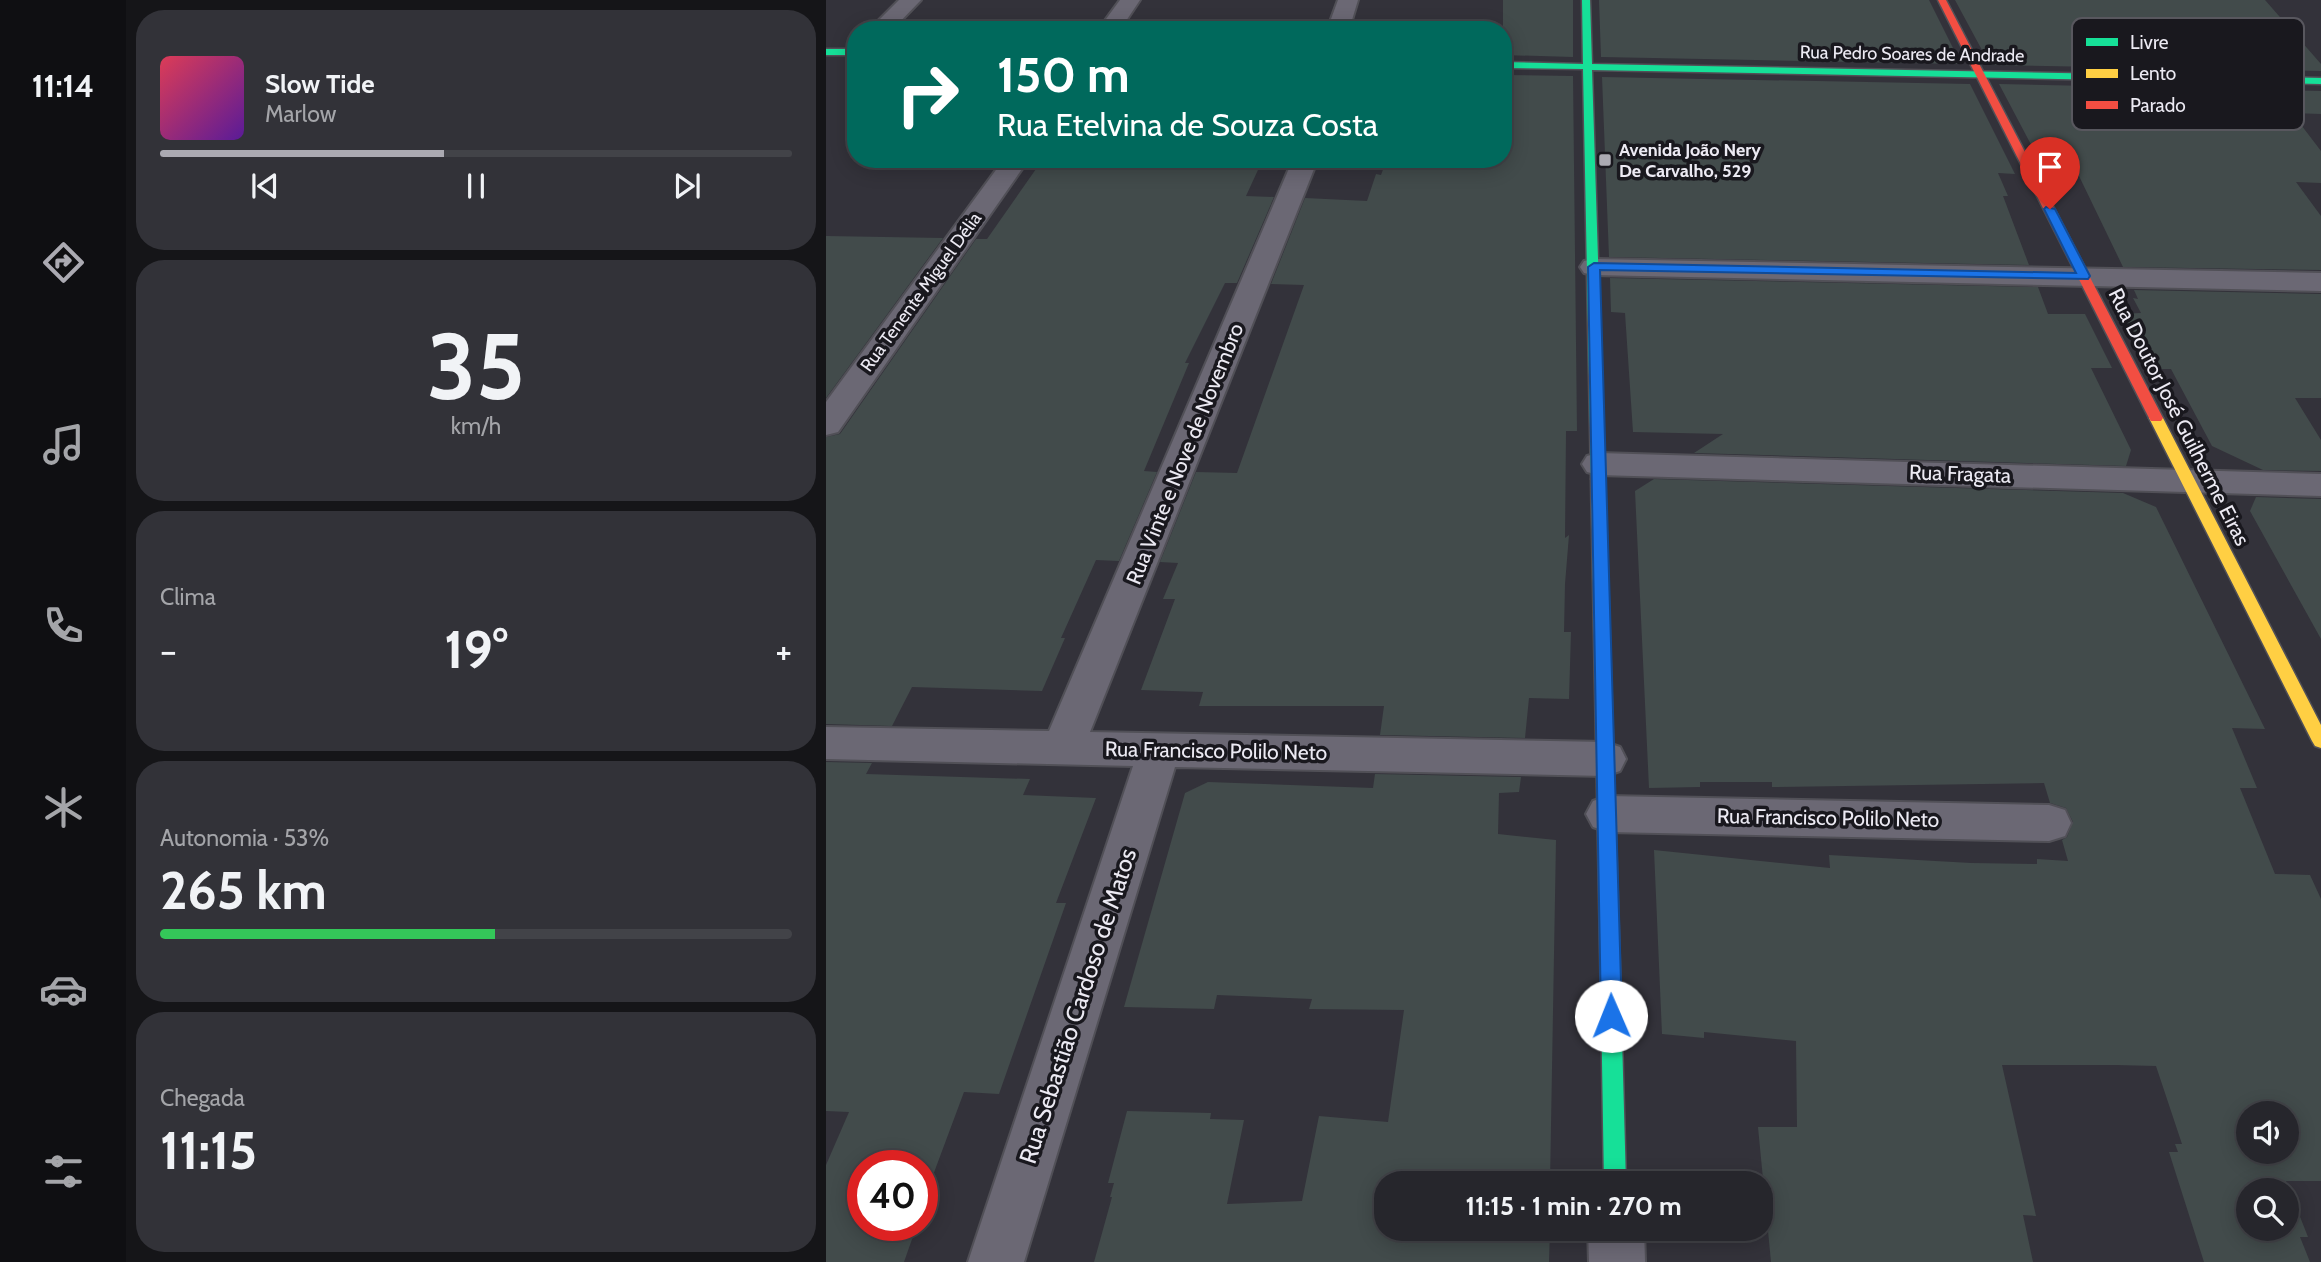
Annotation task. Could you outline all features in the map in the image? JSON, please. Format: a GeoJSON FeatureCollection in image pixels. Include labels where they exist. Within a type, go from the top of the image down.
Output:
{"type":"FeatureCollection","features":[{"type":"Feature","properties":{"kind":"street"},"geometry":{"type":"LineString","coordinates":[[889,21],[911,0]]}},
{"type":"Feature","properties":{"kind":"street"},"geometry":{"type":"LineString","coordinates":[[1115,21],[1130,0]]}},
{"type":"Feature","properties":{"kind":"street"},"geometry":{"type":"LineString","coordinates":[[1341,21],[1348,0]]}},
{"type":"Feature","properties":{"kind":"street"},"geometry":{"type":"LineString","coordinates":[[1586,0],[1615,1171]]}},
{"type":"Feature","properties":{"kind":"street","name":"Rua Doutor José Guilherme Eiras"},"geometry":{"type":"LineString","coordinates":[[1942,0],[2321,741]]}},
{"type":"Feature","properties":{"kind":"street"},"geometry":{"type":"LineString","coordinates":[[826,52],[847,52]]}},
{"type":"Feature","properties":{"kind":"street","name":"Rua Pedro Soares de Andrade"},"geometry":{"type":"LineString","coordinates":[[1512,65],[2072,76]]}},
{"type":"Feature","properties":{"kind":"street","name":"Rua Tenente Miguel Délia"},"geometry":{"type":"LineString","coordinates":[[828,419],[1010,168]]}},
{"type":"Feature","properties":{"kind":"street","name":"Rua Vinte e Nove de Novembro"},"geometry":{"type":"LineString","coordinates":[[1063,748],[1302,168]]}},
{"type":"Feature","properties":{"kind":"street"},"geometry":{"type":"LineString","coordinates":[[1594,267],[2321,282]]}},
{"type":"Feature","properties":{"kind":"street","name":"Rua Fragata"},"geometry":{"type":"LineString","coordinates":[[1599,464],[2321,485]]}},
{"type":"Feature","properties":{"kind":"street","name":"Rua Francisco Polilo Neto"},"geometry":{"type":"LineString","coordinates":[[826,743],[1605,759]]}},
{"type":"Feature","properties":{"kind":"street","name":"Rua Sebastião Cardoso de Matos"},"geometry":{"type":"LineString","coordinates":[[996,1262],[1159,750]]}},
{"type":"Feature","properties":{"kind":"street","name":"Rua Francisco Polilo Neto"},"geometry":{"type":"LineString","coordinates":[[1608,814],[2049,823]]}},
{"type":"Feature","properties":{"kind":"street"},"geometry":{"type":"LineString","coordinates":[[1616,1241],[1617,1262]]}},
{"type":"Feature","properties":{"kind":"building"},"geometry":{"type":"Polygon","coordinates":[[[1503,0],[1573,0],[1573,57],[1512,55],[1512,21],[1503,21],[1503,0]]]}},
{"type":"Feature","properties":{"kind":"building"},"geometry":{"type":"Polygon","coordinates":[[[1599,0],[1929,0],[1961,64],[1601,57],[1599,0]]]}},
{"type":"Feature","properties":{"kind":"building"},"geometry":{"type":"Polygon","coordinates":[[[1955,0],[2265,0],[2281,18],[2072,18],[2072,66],[1990,65],[1955,0]]]}},
{"type":"Feature","properties":{"kind":"building"},"geometry":{"type":"Polygon","coordinates":[[[2304,45],[2321,64],[2321,71],[2304,71],[2304,45]]]}},
{"type":"Feature","properties":{"kind":"building"},"geometry":{"type":"Polygon","coordinates":[[[1512,75],[1573,76],[1577,431],[1566,431],[1565,538],[1569,535],[1564,632],[1571,632],[1569,699],[1529,698],[1525,738],[1380,735],[1384,706],[1199,706],[1203,692],[1141,690],[1175,599],[1163,599],[1178,563],[1160,562],[1196,472],[1237,473],[1304,285],[1271,284],[1305,198],[1367,201],[1376,174],[1381,175],[1384,168],[1512,168],[1512,75]]]}},
{"type":"Feature","properties":{"kind":"building"},"geometry":{"type":"Polygon","coordinates":[[[1602,77],[1970,84],[2015,174],[1998,173],[2008,196],[2003,196],[2029,265],[1609,257],[1602,77]]]}},
{"type":"Feature","properties":{"kind":"building"},"geometry":{"type":"Polygon","coordinates":[[[1999,84],[2072,86],[2072,130],[2304,129],[2321,151],[2321,183],[2296,182],[2321,216],[2321,270],[2123,267],[2079,176],[2047,175],[1999,84]]]}},
{"type":"Feature","properties":{"kind":"building"},"geometry":{"type":"Polygon","coordinates":[[[2304,91],[2321,91],[2321,114],[2304,113],[2304,91]]]}},
{"type":"Feature","properties":{"kind":"building"},"geometry":{"type":"Polygon","coordinates":[[[1037,168],[1259,168],[1246,196],[1274,197],[1237,283],[1225,283],[1185,363],[1189,363],[1144,471],[1157,472],[1119,561],[1096,560],[1061,638],[1065,638],[1042,691],[912,687],[892,726],[826,724],[826,437],[840,434],[976,239],[987,239],[1037,168]]]}},
{"type":"Feature","properties":{"kind":"building"},"geometry":{"type":"Polygon","coordinates":[[[826,236],[943,238],[826,398],[826,236]]]}},
{"type":"Feature","properties":{"kind":"building"},"geometry":{"type":"Polygon","coordinates":[[[1610,278],[2038,287],[2048,314],[2085,314],[2112,368],[2091,368],[2131,450],[2126,466],[1694,453],[1723,434],[1633,432],[1625,313],[1611,312],[1610,278]]]}},
{"type":"Feature","properties":{"kind":"building"},"geometry":{"type":"Polygon","coordinates":[[[2134,290],[2321,294],[2321,398],[2295,398],[2321,440],[2321,471],[2263,470],[2212,446],[2171,369],[2149,369],[2120,314],[2141,313],[2133,298],[2138,299],[2134,290]]]}},
{"type":"Feature","properties":{"kind":"building"},"geometry":{"type":"Polygon","coordinates":[[[1654,479],[2123,493],[2156,507],[2265,729],[2232,728],[2257,788],[2240,788],[2275,874],[2310,875],[2321,899],[2321,1181],[2299,1181],[2299,1178],[2236,1178],[2236,1241],[2299,1241],[2299,1214],[2308,1237],[2300,1237],[2310,1262],[2204,1262],[2169,1152],[2178,1152],[2175,1144],[2182,1144],[2156,1066],[2002,1065],[2036,1216],[2023,1215],[2033,1262],[1771,1262],[1769,1241],[1773,1241],[1773,1171],[1762,1171],[1758,1127],[1797,1127],[1796,1041],[1704,1032],[1704,1038],[1662,1034],[1654,850],[1830,868],[1829,855],[2037,864],[2037,859],[2068,861],[2062,840],[2067,837],[2073,822],[2066,808],[2050,803],[2044,783],[1772,787],[1772,782],[1700,782],[1700,787],[1649,788],[1635,491],[1654,479]]]}},
{"type":"Feature","properties":{"kind":"building"},"geometry":{"type":"Polygon","coordinates":[[[2256,497],[2321,499],[2321,639],[2250,511],[2256,497]]]}},
{"type":"Feature","properties":{"kind":"building"},"geometry":{"type":"Polygon","coordinates":[[[826,762],[872,763],[866,774],[1030,779],[1023,795],[1096,798],[1056,903],[1066,903],[999,1094],[964,1092],[938,1162],[938,1150],[847,1150],[847,1241],[911,1241],[904,1262],[826,1262],[826,1165],[849,1112],[826,1111],[826,762]]]}},
{"type":"Feature","properties":{"kind":"building"},"geometry":{"type":"Polygon","coordinates":[[[1375,774],[1521,777],[1519,792],[1499,793],[1498,834],[1556,840],[1550,1171],[1374,1171],[1374,1241],[1550,1241],[1549,1262],[1094,1262],[1112,1197],[1114,1183],[1108,1183],[1127,1111],[1211,1113],[1210,1119],[1244,1120],[1227,1204],[1302,1201],[1319,1116],[1388,1122],[1404,1010],[1309,1009],[1312,999],[1217,995],[1214,1009],[1124,1007],[1185,793],[1208,782],[1373,788],[1375,774]]]}},
{"type":"Feature","properties":{"kind":"traffic: fast"},"geometry":{"type":"LineString","coordinates":[[1586,0],[1598,479]]}},
{"type":"Feature","properties":{"kind":"traffic: fast"},"geometry":{"type":"LineString","coordinates":[[826,52],[847,52]]}},
{"type":"Feature","properties":{"kind":"traffic: fast"},"geometry":{"type":"LineString","coordinates":[[1512,65],[2072,76]]}},
{"type":"Feature","properties":{"kind":"traffic: fast"},"geometry":{"type":"LineString","coordinates":[[2304,81],[2321,81]]}},
{"type":"Feature","properties":{"kind":"traffic: fast"},"geometry":{"type":"LineString","coordinates":[[1611,1001],[1615,1171]]}},
{"type":"Feature","properties":{"kind":"traffic: slow"},"geometry":{"type":"LineString","coordinates":[[2156,418],[2321,741]]}},
{"type":"Feature","properties":{"kind":"traffic: slow"},"geometry":{"type":"LineString","coordinates":[[1598,479],[1611,1001]]}},
{"type":"Feature","properties":{"kind":"traffic: jam"},"geometry":{"type":"LineString","coordinates":[[1942,0],[2156,418]]}},
{"type":"Feature","properties":{"kind":"place","name":"Avenida João Nery De Carvalho, 529"},"geometry":{"type":"Point","coordinates":[1605,160]}},
{"type":"Feature","properties":{"kind":"route"},"geometry":{"type":"LineString","coordinates":[[1611,1016],[1594,267],[2084,276],[2050,209]]}}]}
